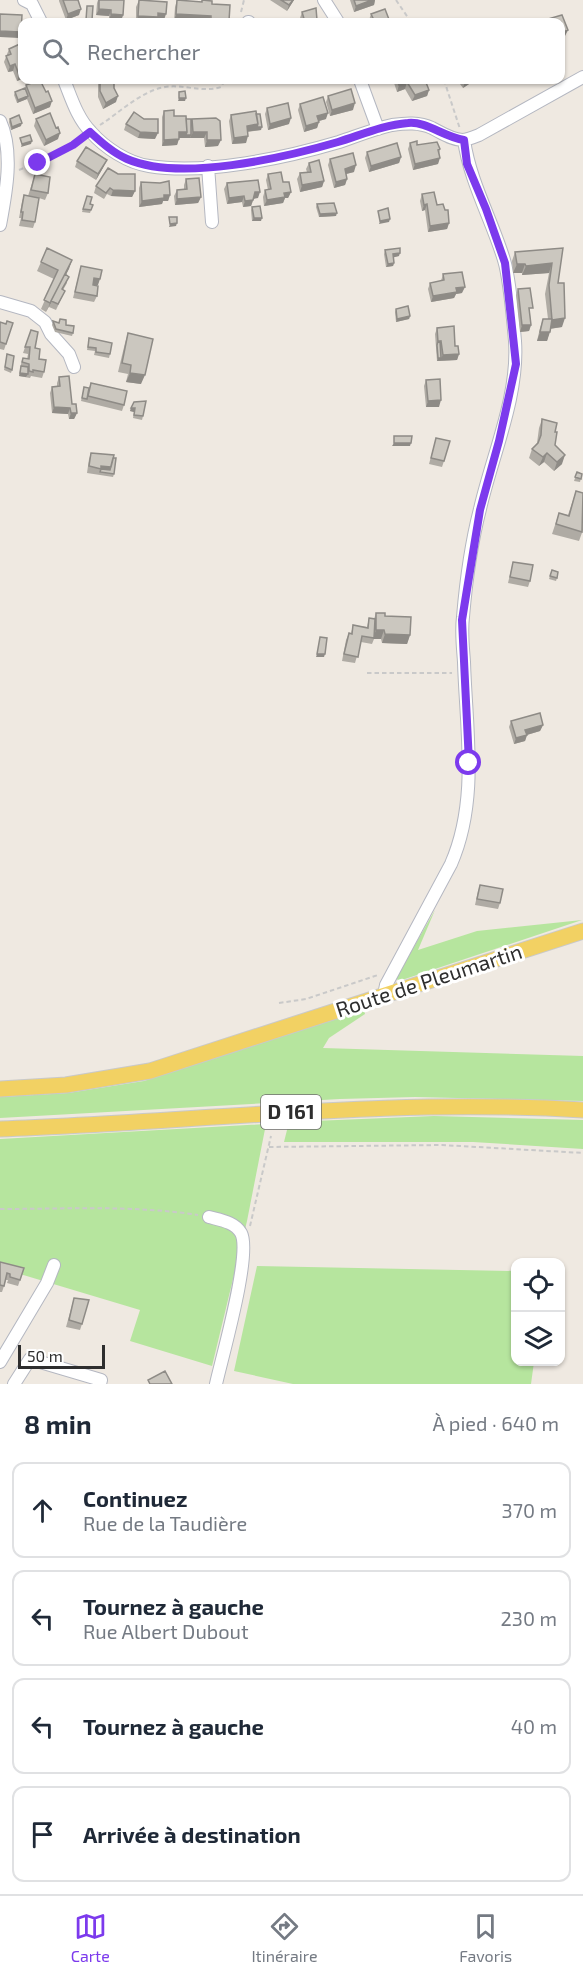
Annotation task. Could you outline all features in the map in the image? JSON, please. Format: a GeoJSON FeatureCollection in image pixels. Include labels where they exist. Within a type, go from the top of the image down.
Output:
{"type":"FeatureCollection","features":[{"type":"Feature","properties":{"kind":"main road","name":"Route de Pleumartin"},"geometry":{"type":"LineString","coordinates":[[0,1089],[66,1086],[125,1077],[583,931]]}},
{"type":"Feature","properties":{"kind":"main road","name":"D 161"},"geometry":{"type":"LineString","coordinates":[[0,1129],[387,1107],[460,1106],[583,1110]]}},
{"type":"Feature","properties":{"kind":"street"},"geometry":{"type":"LineString","coordinates":[[324,0],[335,18]]}},
{"type":"Feature","properties":{"kind":"street"},"geometry":{"type":"LineString","coordinates":[[30,1],[40,18]]}},
{"type":"Feature","properties":{"kind":"street"},"geometry":{"type":"LineString","coordinates":[[66,84],[76,110],[90,132],[125,158],[147,166],[171,168],[263,160],[411,122],[430,127],[451,138],[464,140],[479,135],[583,77]]}},
{"type":"Feature","properties":{"kind":"street"},"geometry":{"type":"LineString","coordinates":[[361,84],[378,129]]}},
{"type":"Feature","properties":{"kind":"street"},"geometry":{"type":"LineString","coordinates":[[0,121],[6,147],[7,172],[0,225]]}},
{"type":"Feature","properties":{"kind":"street"},"geometry":{"type":"LineString","coordinates":[[384,995],[392,972],[451,864],[461,837],[469,784],[462,620],[469,566],[480,510],[499,441],[516,364],[505,263],[467,164],[464,140]]}},
{"type":"Feature","properties":{"kind":"street"},"geometry":{"type":"LineString","coordinates":[[208,166],[212,222]]}},
{"type":"Feature","properties":{"kind":"street"},"geometry":{"type":"LineString","coordinates":[[0,302],[31,311],[45,322],[51,334],[69,354],[74,367]]}},
{"type":"Feature","properties":{"kind":"street"},"geometry":{"type":"LineString","coordinates":[[209,1217],[232,1224],[243,1235],[244,1255],[216,1384]]}},
{"type":"Feature","properties":{"kind":"street"},"geometry":{"type":"LineString","coordinates":[[0,1362],[47,1283],[54,1265]]}},
{"type":"Feature","properties":{"kind":"street"},"geometry":{"type":"LineString","coordinates":[[14,1384],[30,1359],[101,1380],[100,1384]]}},
{"type":"Feature","properties":{"kind":"path"},"geometry":{"type":"LineString","coordinates":[[396,0],[408,18]]}},
{"type":"Feature","properties":{"kind":"path"},"geometry":{"type":"LineString","coordinates":[[7,172],[23,169],[73,145],[153,91],[164,87],[215,89],[223,84]]}},
{"type":"Feature","properties":{"kind":"path"},"geometry":{"type":"LineString","coordinates":[[445,84],[464,140]]}},
{"type":"Feature","properties":{"kind":"path"},"geometry":{"type":"LineString","coordinates":[[367,673],[464,673]]}},
{"type":"Feature","properties":{"kind":"path"},"geometry":{"type":"LineString","coordinates":[[279,1003],[306,999],[370,977],[392,972]]}},
{"type":"Feature","properties":{"kind":"path"},"geometry":{"type":"LineString","coordinates":[[243,1235],[251,1222],[271,1136]]}},
{"type":"Feature","properties":{"kind":"path"},"geometry":{"type":"LineString","coordinates":[[269,1147],[442,1145],[583,1153]]}},
{"type":"Feature","properties":{"kind":"path"},"geometry":{"type":"LineString","coordinates":[[0,1209],[158,1210],[209,1217]]}},
{"type":"Feature","properties":{"kind":"green space"},"geometry":{"type":"Polygon","coordinates":[[[435,910],[418,950],[477,931],[582,920],[399,981],[396,978],[435,910]]]}},
{"type":"Feature","properties":{"kind":"green space"},"geometry":{"type":"Polygon","coordinates":[[[364,1009],[365,1014],[329,1038],[323,1048],[583,1056],[583,1101],[415,1097],[340,1099],[0,1118],[0,1097],[68,1093],[144,1081],[364,1009]]]}},
{"type":"Feature","properties":{"kind":"green space"},"geometry":{"type":"Polygon","coordinates":[[[434,1116],[583,1120],[583,1149],[473,1142],[284,1142],[289,1122],[434,1116]]]}},
{"type":"Feature","properties":{"kind":"green space"},"geometry":{"type":"Polygon","coordinates":[[[266,1124],[247,1221],[212,1366],[130,1341],[140,1310],[0,1268],[0,1139],[266,1124]]]}},
{"type":"Feature","properties":{"kind":"green space"},"geometry":{"type":"Polygon","coordinates":[[[257,1266],[511,1271],[511,1366],[533,1366],[531,1384],[293,1384],[234,1371],[257,1266]]]}},
{"type":"Feature","properties":{"kind":"building"},"geometry":{"type":"Polygon","coordinates":[[[63,0],[78,0],[81,9],[68,14],[63,0]]]}},
{"type":"Feature","properties":{"kind":"building"},"geometry":{"type":"Polygon","coordinates":[[[99,0],[124,0],[123,15],[111,14],[111,10],[99,9],[99,0]]]}},
{"type":"Feature","properties":{"kind":"building"},"geometry":{"type":"Polygon","coordinates":[[[139,0],[167,2],[166,14],[158,13],[158,17],[138,16],[139,0]]]}},
{"type":"Feature","properties":{"kind":"building"},"geometry":{"type":"Polygon","coordinates":[[[177,0],[202,2],[202,0],[212,1],[212,4],[230,5],[229,18],[176,14],[177,0]]]}},
{"type":"Feature","properties":{"kind":"building"},"geometry":{"type":"Polygon","coordinates":[[[281,0],[293,0],[289,5],[281,0]]]}},
{"type":"Feature","properties":{"kind":"building"},"geometry":{"type":"Polygon","coordinates":[[[354,0],[372,0],[356,6],[354,0]]]}},
{"type":"Feature","properties":{"kind":"building"},"geometry":{"type":"Polygon","coordinates":[[[87,6],[93,6],[92,18],[86,18],[87,6]]]}},
{"type":"Feature","properties":{"kind":"building"},"geometry":{"type":"Polygon","coordinates":[[[316,8],[317,18],[304,18],[302,12],[316,8]]]}},
{"type":"Feature","properties":{"kind":"building"},"geometry":{"type":"Polygon","coordinates":[[[385,9],[388,18],[373,18],[371,14],[385,9]]]}},
{"type":"Feature","properties":{"kind":"building"},"geometry":{"type":"Polygon","coordinates":[[[0,14],[22,15],[22,18],[18,18],[18,32],[0,31],[0,14]]]}},
{"type":"Feature","properties":{"kind":"building"},"geometry":{"type":"Polygon","coordinates":[[[18,45],[18,72],[15,64],[10,66],[6,56],[11,54],[9,49],[18,45]]]}},
{"type":"Feature","properties":{"kind":"building"},"geometry":{"type":"Polygon","coordinates":[[[42,84],[52,101],[35,108],[26,85],[42,84]]]}},
{"type":"Feature","properties":{"kind":"building"},"geometry":{"type":"Polygon","coordinates":[[[100,84],[114,84],[118,96],[106,103],[100,91],[100,84]]]}},
{"type":"Feature","properties":{"kind":"building"},"geometry":{"type":"Polygon","coordinates":[[[408,84],[427,84],[429,90],[415,95],[408,84]]]}},
{"type":"Feature","properties":{"kind":"building"},"geometry":{"type":"Polygon","coordinates":[[[25,88],[28,96],[18,100],[15,92],[25,88]]]}},
{"type":"Feature","properties":{"kind":"building"},"geometry":{"type":"Polygon","coordinates":[[[351,89],[355,103],[332,110],[328,96],[351,89]]]}},
{"type":"Feature","properties":{"kind":"building"},"geometry":{"type":"Polygon","coordinates":[[[185,91],[186,98],[179,98],[179,92],[185,91]]]}},
{"type":"Feature","properties":{"kind":"building"},"geometry":{"type":"Polygon","coordinates":[[[323,97],[328,113],[317,116],[319,122],[306,126],[300,104],[323,97]]]}},
{"type":"Feature","properties":{"kind":"building"},"geometry":{"type":"Polygon","coordinates":[[[288,103],[291,118],[270,124],[267,108],[288,103]]]}},
{"type":"Feature","properties":{"kind":"building"},"geometry":{"type":"Polygon","coordinates":[[[174,110],[174,116],[186,116],[187,132],[179,132],[179,139],[164,140],[164,111],[174,110]]]}},
{"type":"Feature","properties":{"kind":"building"},"geometry":{"type":"Polygon","coordinates":[[[256,111],[258,124],[247,126],[248,136],[234,138],[231,115],[256,111]]]}},
{"type":"Feature","properties":{"kind":"building"},"geometry":{"type":"Polygon","coordinates":[[[134,112],[144,119],[158,119],[158,133],[140,132],[126,124],[134,112]]]}},
{"type":"Feature","properties":{"kind":"building"},"geometry":{"type":"Polygon","coordinates":[[[50,113],[60,133],[46,140],[36,119],[50,113]]]}},
{"type":"Feature","properties":{"kind":"building"},"geometry":{"type":"Polygon","coordinates":[[[256,114],[260,114],[262,127],[257,127],[256,114]]]}},
{"type":"Feature","properties":{"kind":"building"},"geometry":{"type":"Polygon","coordinates":[[[19,115],[22,123],[12,127],[10,119],[19,115]]]}},
{"type":"Feature","properties":{"kind":"building"},"geometry":{"type":"Polygon","coordinates":[[[216,118],[220,121],[221,140],[207,140],[207,132],[193,132],[192,119],[216,118]]]}},
{"type":"Feature","properties":{"kind":"building"},"geometry":{"type":"Polygon","coordinates":[[[186,119],[191,119],[191,135],[186,135],[186,119]]]}},
{"type":"Feature","properties":{"kind":"building"},"geometry":{"type":"Polygon","coordinates":[[[30,135],[32,141],[22,144],[20,138],[30,135]]]}},
{"type":"Feature","properties":{"kind":"building"},"geometry":{"type":"Polygon","coordinates":[[[417,141],[417,145],[437,142],[440,158],[415,164],[410,143],[417,141]]]}},
{"type":"Feature","properties":{"kind":"building"},"geometry":{"type":"Polygon","coordinates":[[[397,143],[401,157],[371,166],[367,152],[397,143]]]}},
{"type":"Feature","properties":{"kind":"building"},"geometry":{"type":"Polygon","coordinates":[[[86,147],[107,160],[98,174],[77,161],[86,147]]]}},
{"type":"Feature","properties":{"kind":"building"},"geometry":{"type":"Polygon","coordinates":[[[353,153],[356,165],[345,169],[347,179],[336,182],[330,159],[353,153]]]}},
{"type":"Feature","properties":{"kind":"building"},"geometry":{"type":"Polygon","coordinates":[[[319,160],[324,181],[302,185],[300,173],[311,172],[309,163],[319,160]]]}},
{"type":"Feature","properties":{"kind":"building"},"geometry":{"type":"Polygon","coordinates":[[[108,168],[118,174],[135,174],[135,191],[110,188],[106,193],[96,186],[108,168]]]}},
{"type":"Feature","properties":{"kind":"building"},"geometry":{"type":"Polygon","coordinates":[[[281,172],[283,182],[289,182],[291,192],[284,193],[285,197],[267,200],[265,190],[271,189],[268,174],[281,172]]]}},
{"type":"Feature","properties":{"kind":"building"},"geometry":{"type":"Polygon","coordinates":[[[35,174],[50,177],[48,193],[31,190],[35,174]]]}},
{"type":"Feature","properties":{"kind":"building"},"geometry":{"type":"Polygon","coordinates":[[[199,178],[201,197],[177,199],[177,190],[187,189],[186,179],[199,178]]]}},
{"type":"Feature","properties":{"kind":"building"},"geometry":{"type":"Polygon","coordinates":[[[258,180],[260,192],[255,192],[253,200],[245,201],[244,196],[229,198],[227,183],[258,180]]]}},
{"type":"Feature","properties":{"kind":"building"},"geometry":{"type":"Polygon","coordinates":[[[169,181],[170,195],[142,201],[141,182],[169,181]]]}},
{"type":"Feature","properties":{"kind":"building"},"geometry":{"type":"Polygon","coordinates":[[[434,192],[437,205],[443,204],[445,210],[448,210],[449,223],[430,226],[427,204],[424,205],[422,194],[434,192]]]}},
{"type":"Feature","properties":{"kind":"building"},"geometry":{"type":"Polygon","coordinates":[[[24,195],[39,198],[35,222],[22,220],[24,195]]]}},
{"type":"Feature","properties":{"kind":"building"},"geometry":{"type":"Polygon","coordinates":[[[87,196],[92,197],[91,210],[83,209],[87,196]]]}},
{"type":"Feature","properties":{"kind":"building"},"geometry":{"type":"Polygon","coordinates":[[[334,203],[337,213],[320,214],[317,204],[334,203]]]}},
{"type":"Feature","properties":{"kind":"building"},"geometry":{"type":"Polygon","coordinates":[[[260,206],[262,218],[254,218],[252,207],[260,206]]]}},
{"type":"Feature","properties":{"kind":"building"},"geometry":{"type":"Polygon","coordinates":[[[388,208],[390,219],[380,221],[378,211],[388,208]]]}},
{"type":"Feature","properties":{"kind":"building"},"geometry":{"type":"Polygon","coordinates":[[[169,217],[177,217],[177,223],[170,224],[169,217]]]}},
{"type":"Feature","properties":{"kind":"building"},"geometry":{"type":"Polygon","coordinates":[[[47,248],[72,260],[50,303],[44,300],[58,270],[41,262],[47,248]]]}},
{"type":"Feature","properties":{"kind":"building"},"geometry":{"type":"Polygon","coordinates":[[[400,248],[400,253],[393,254],[394,263],[388,264],[385,250],[400,248]]]}},
{"type":"Feature","properties":{"kind":"building"},"geometry":{"type":"Polygon","coordinates":[[[563,248],[558,283],[564,283],[565,318],[552,320],[549,285],[552,263],[526,266],[517,264],[515,252],[563,248]]]}},
{"type":"Feature","properties":{"kind":"building"},"geometry":{"type":"Polygon","coordinates":[[[81,266],[102,270],[100,279],[94,278],[93,285],[98,286],[97,296],[75,292],[81,266]]]}},
{"type":"Feature","properties":{"kind":"building"},"geometry":{"type":"Polygon","coordinates":[[[462,272],[465,287],[456,288],[457,292],[433,296],[430,283],[444,280],[443,274],[462,272]]]}},
{"type":"Feature","properties":{"kind":"building"},"geometry":{"type":"Polygon","coordinates":[[[65,274],[69,277],[62,289],[65,291],[58,304],[51,301],[65,274]]]}},
{"type":"Feature","properties":{"kind":"building"},"geometry":{"type":"Polygon","coordinates":[[[530,288],[533,308],[529,308],[531,325],[522,325],[518,289],[530,288]]]}},
{"type":"Feature","properties":{"kind":"building"},"geometry":{"type":"Polygon","coordinates":[[[408,306],[410,316],[397,319],[396,309],[408,306]]]}},
{"type":"Feature","properties":{"kind":"building"},"geometry":{"type":"Polygon","coordinates":[[[60,319],[66,320],[66,325],[74,326],[73,333],[56,329],[53,321],[59,323],[60,319]]]}},
{"type":"Feature","properties":{"kind":"building"},"geometry":{"type":"Polygon","coordinates":[[[543,319],[552,319],[550,332],[540,332],[543,319]]]}},
{"type":"Feature","properties":{"kind":"building"},"geometry":{"type":"Polygon","coordinates":[[[7,321],[13,323],[6,344],[0,342],[0,322],[6,324],[7,321]]]}},
{"type":"Feature","properties":{"kind":"building"},"geometry":{"type":"Polygon","coordinates":[[[454,326],[455,346],[458,346],[459,354],[443,355],[441,341],[438,342],[437,328],[454,326]]]}},
{"type":"Feature","properties":{"kind":"building"},"geometry":{"type":"Polygon","coordinates":[[[31,330],[38,332],[35,348],[40,349],[39,359],[46,360],[44,372],[29,371],[29,364],[22,362],[23,358],[29,359],[30,347],[25,347],[31,330]]]}},
{"type":"Feature","properties":{"kind":"building"},"geometry":{"type":"Polygon","coordinates":[[[128,333],[153,339],[145,375],[130,373],[131,365],[122,363],[128,333]]]}},
{"type":"Feature","properties":{"kind":"building"},"geometry":{"type":"Polygon","coordinates":[[[89,338],[112,343],[110,354],[96,352],[96,348],[88,347],[89,338]]]}},
{"type":"Feature","properties":{"kind":"building"},"geometry":{"type":"Polygon","coordinates":[[[440,341],[441,358],[438,358],[437,345],[440,341]]]}},
{"type":"Feature","properties":{"kind":"building"},"geometry":{"type":"Polygon","coordinates":[[[7,354],[14,356],[12,370],[5,367],[7,354]]]}},
{"type":"Feature","properties":{"kind":"building"},"geometry":{"type":"Polygon","coordinates":[[[21,366],[28,367],[28,374],[20,373],[21,366]]]}},
{"type":"Feature","properties":{"kind":"building"},"geometry":{"type":"Polygon","coordinates":[[[69,376],[72,404],[76,404],[77,413],[71,413],[70,408],[54,407],[52,387],[60,386],[59,377],[69,376]]]}},
{"type":"Feature","properties":{"kind":"building"},"geometry":{"type":"Polygon","coordinates":[[[440,379],[441,400],[428,401],[426,380],[440,379]]]}},
{"type":"Feature","properties":{"kind":"building"},"geometry":{"type":"Polygon","coordinates":[[[91,383],[127,391],[124,405],[88,396],[91,383]]]}},
{"type":"Feature","properties":{"kind":"building"},"geometry":{"type":"Polygon","coordinates":[[[84,387],[89,388],[87,399],[82,398],[84,387]]]}},
{"type":"Feature","properties":{"kind":"building"},"geometry":{"type":"Polygon","coordinates":[[[146,401],[143,416],[134,415],[135,408],[131,408],[134,402],[146,401]]]}},
{"type":"Feature","properties":{"kind":"building"},"geometry":{"type":"Polygon","coordinates":[[[542,419],[557,423],[555,445],[565,455],[557,462],[547,453],[543,457],[532,449],[538,443],[541,435],[542,419]]]}},
{"type":"Feature","properties":{"kind":"building"},"geometry":{"type":"Polygon","coordinates":[[[394,436],[412,436],[411,443],[394,443],[394,436]]]}},
{"type":"Feature","properties":{"kind":"building"},"geometry":{"type":"Polygon","coordinates":[[[436,438],[450,441],[444,461],[431,458],[436,438]]]}},
{"type":"Feature","properties":{"kind":"building"},"geometry":{"type":"Polygon","coordinates":[[[91,453],[114,455],[111,467],[101,466],[101,469],[89,466],[91,453]]]}},
{"type":"Feature","properties":{"kind":"building"},"geometry":{"type":"Polygon","coordinates":[[[113,458],[116,458],[114,474],[100,472],[101,469],[110,470],[113,458]]]}},
{"type":"Feature","properties":{"kind":"building"},"geometry":{"type":"Polygon","coordinates":[[[577,472],[582,474],[581,479],[575,477],[577,472]]]}},
{"type":"Feature","properties":{"kind":"building"},"geometry":{"type":"Polygon","coordinates":[[[576,491],[583,493],[582,532],[556,524],[559,513],[569,516],[576,491]]]}},
{"type":"Feature","properties":{"kind":"building"},"geometry":{"type":"Polygon","coordinates":[[[513,562],[533,565],[530,581],[510,577],[513,562]]]}},
{"type":"Feature","properties":{"kind":"building"},"geometry":{"type":"Polygon","coordinates":[[[552,570],[558,572],[557,578],[550,576],[552,570]]]}},
{"type":"Feature","properties":{"kind":"building"},"geometry":{"type":"Polygon","coordinates":[[[376,613],[385,613],[385,616],[411,617],[410,635],[385,634],[384,630],[376,630],[376,613]]]}},
{"type":"Feature","properties":{"kind":"building"},"geometry":{"type":"Polygon","coordinates":[[[369,618],[375,619],[374,638],[362,636],[358,657],[344,654],[353,625],[368,628],[369,618]]]}},
{"type":"Feature","properties":{"kind":"building"},"geometry":{"type":"Polygon","coordinates":[[[320,637],[327,638],[325,654],[317,654],[320,637]]]}},
{"type":"Feature","properties":{"kind":"building"},"geometry":{"type":"Polygon","coordinates":[[[540,713],[543,725],[525,730],[527,735],[516,738],[511,721],[540,713]]]}},
{"type":"Feature","properties":{"kind":"building"},"geometry":{"type":"Polygon","coordinates":[[[480,885],[503,889],[500,903],[477,899],[480,885]]]}},
{"type":"Feature","properties":{"kind":"building"},"geometry":{"type":"Polygon","coordinates":[[[0,1262],[24,1268],[20,1280],[10,1277],[7,1273],[4,1286],[0,1285],[0,1262]]]}},
{"type":"Feature","properties":{"kind":"building"},"geometry":{"type":"Polygon","coordinates":[[[74,1298],[89,1300],[82,1324],[69,1320],[74,1298]]]}},
{"type":"Feature","properties":{"kind":"building"},"geometry":{"type":"Polygon","coordinates":[[[165,1371],[172,1384],[150,1384],[148,1380],[165,1371]]]}},
{"type":"Feature","properties":{"kind":"route"},"geometry":{"type":"LineString","coordinates":[[38,163],[73,145],[90,132],[125,158],[147,166],[171,168],[263,160],[338,142],[390,125],[411,122],[430,127],[451,138],[464,140],[467,164],[505,263],[516,364],[499,441],[480,510],[469,566],[462,620],[469,763]]}}]}
